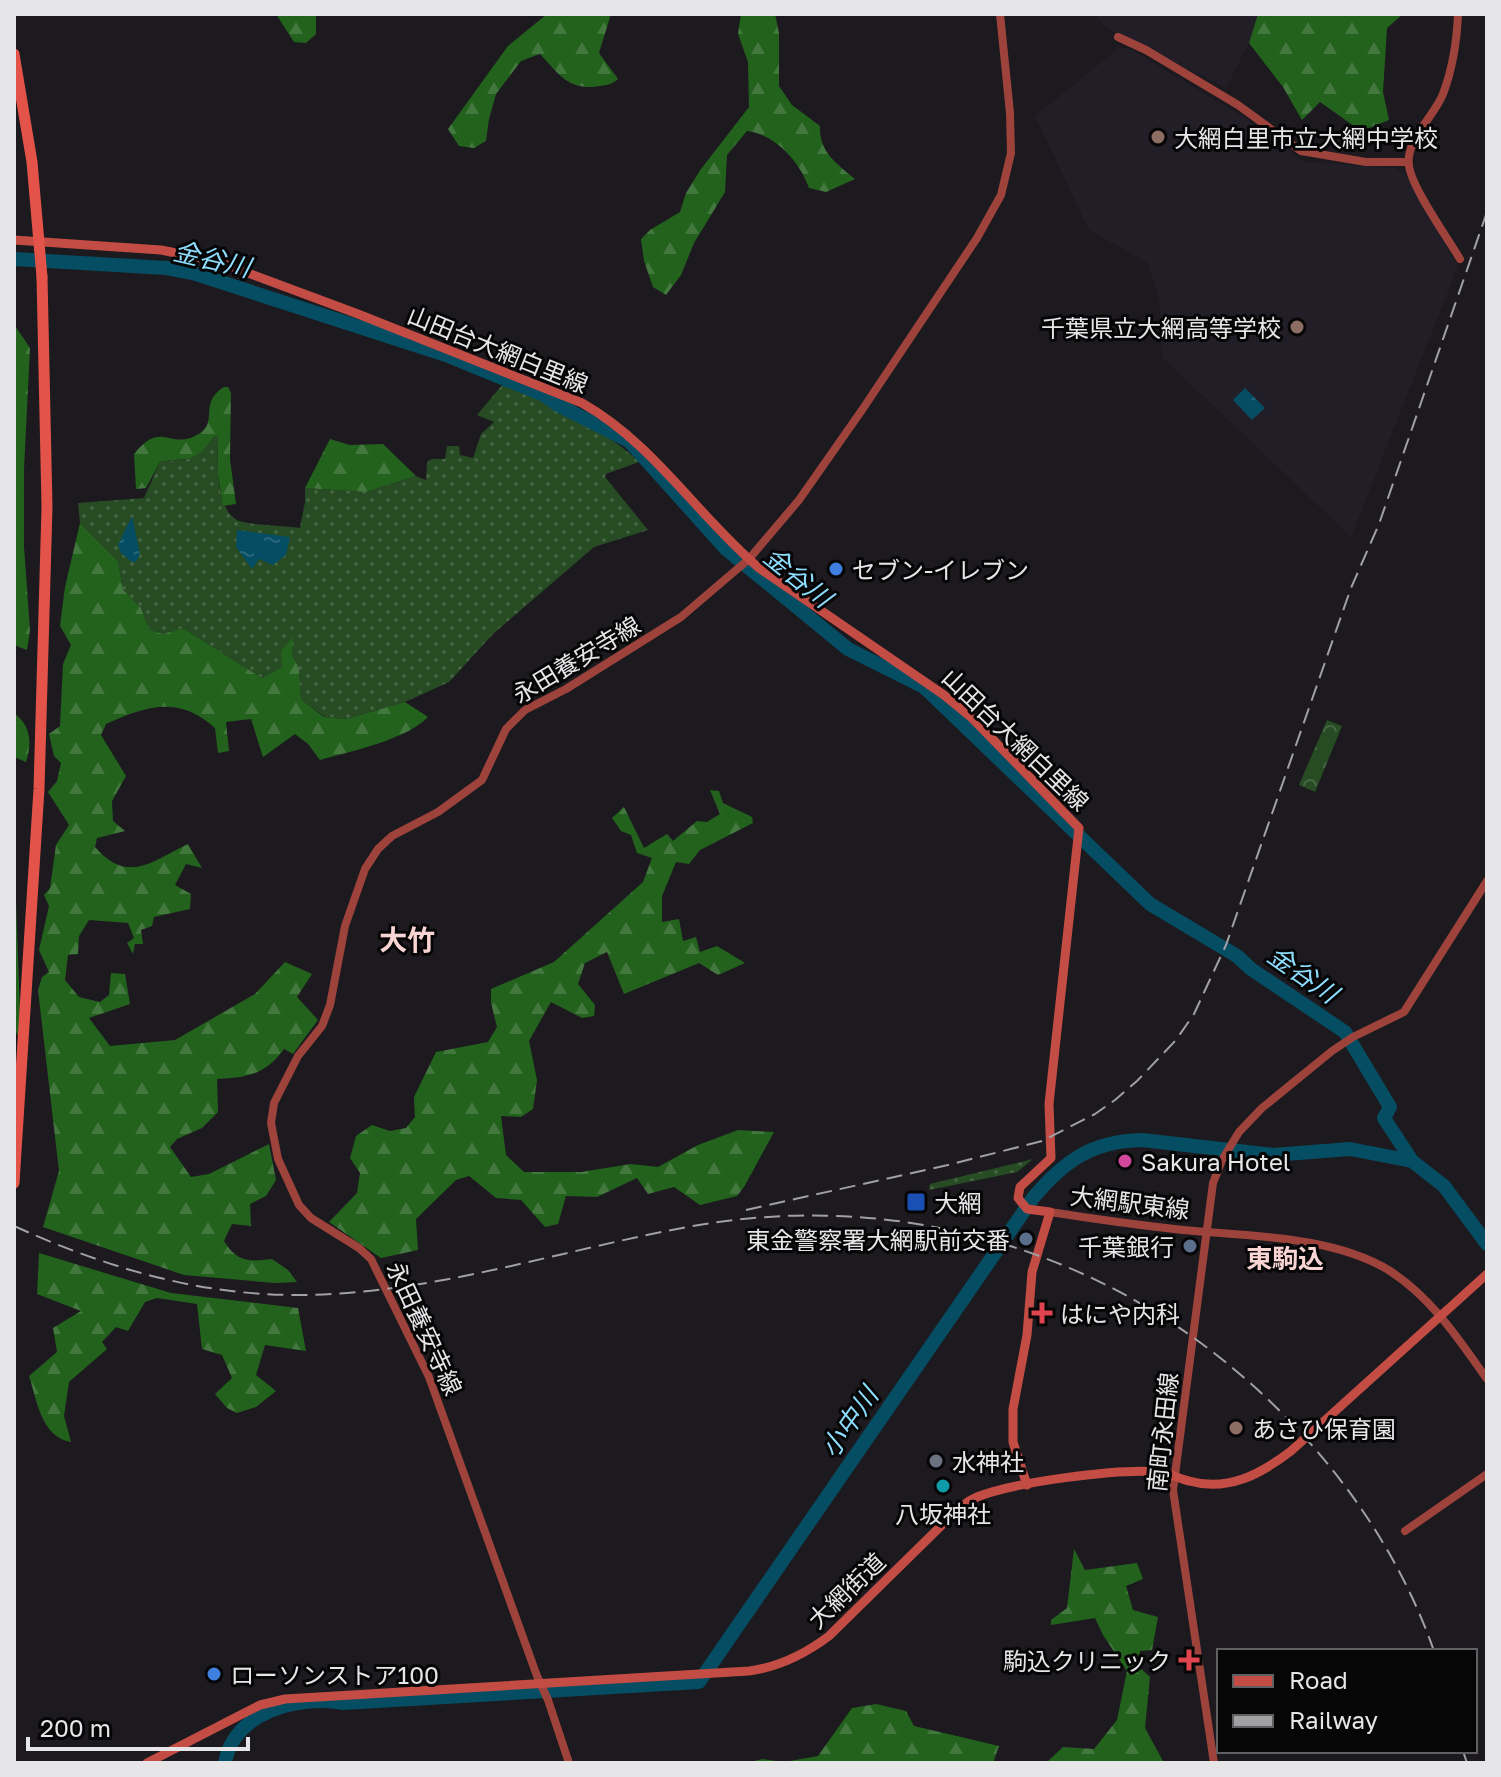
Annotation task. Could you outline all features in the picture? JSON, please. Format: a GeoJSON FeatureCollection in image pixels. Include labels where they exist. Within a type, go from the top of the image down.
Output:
{"type":"FeatureCollection","features":[{"type":"Feature","properties":{"kind":"highway"},"geometry":{"type":"LineString","coordinates":[[14,54],[32,162],[42,277],[47,507],[39,789],[14,1183]]}},
{"type":"Feature","properties":{"kind":"main road","name":"山田台大網白里線"},"geometry":{"type":"LineString","coordinates":[[14,240],[161,250],[216,261],[582,403],[610,418],[635,440],[749,559],[944,695],[972,718],[1079,828],[1049,1104],[1051,1158],[1018,1192],[1019,1202],[1027,1209],[1050,1212]]}},
{"type":"Feature","properties":{"kind":"main road"},"geometry":{"type":"LineString","coordinates":[[1027,1485],[1013,1442],[1013,1409],[1027,1335],[1032,1272],[1050,1212]]}},
{"type":"Feature","properties":{"kind":"main road","name":"大網街道"},"geometry":{"type":"LineString","coordinates":[[147,1763],[260,1705],[285,1699],[761,1669],[807,1652],[829,1636],[966,1503],[981,1496],[1027,1485],[1108,1474],[1157,1471],[1188,1481],[1219,1484],[1262,1472],[1291,1451],[1487,1274]]}},
{"type":"Feature","properties":{"kind":"street","name":"永田養安寺線"},"geometry":{"type":"LineString","coordinates":[[569,1763],[429,1377],[371,1259],[311,1218],[299,1205],[278,1159],[272,1112],[298,1056],[322,1026],[330,1005],[345,926],[357,886],[378,849],[392,836],[438,812],[482,780],[506,729],[525,710],[566,689],[660,631],[749,559],[799,500],[841,441],[990,217],[1005,181],[1011,153],[1000,14]]}},
{"type":"Feature","properties":{"kind":"street"},"geometry":{"type":"LineString","coordinates":[[1458,14],[1443,94],[1412,145],[1408,162],[1413,180],[1460,259]]}},
{"type":"Feature","properties":{"kind":"street"},"geometry":{"type":"LineString","coordinates":[[1118,37],[1146,50],[1238,105],[1301,151],[1366,162],[1408,162]]}},
{"type":"Feature","properties":{"kind":"street","name":"南町永田線"},"geometry":{"type":"LineString","coordinates":[[1214,1763],[1173,1490],[1213,1183],[1228,1151],[1251,1118],[1316,1062],[1353,1037],[1404,1012],[1487,881]]}},
{"type":"Feature","properties":{"kind":"street","name":"大網駅東線"},"geometry":{"type":"LineString","coordinates":[[1050,1212],[1338,1249],[1368,1258],[1393,1273],[1441,1316],[1487,1379]]}},
{"type":"Feature","properties":{"kind":"street"},"geometry":{"type":"LineString","coordinates":[[1405,1531],[1487,1474]]}},
{"type":"Feature","properties":{"kind":"shaded area"},"geometry":{"type":"Polygon","coordinates":[[[1094,14],[1258,14],[1249,43],[1226,88],[1106,27],[1094,14]]]}},
{"type":"Feature","properties":{"kind":"shaded area","name":"千葉県立大網高等学校"},"geometry":{"type":"Polygon","coordinates":[[[1119,48],[1130,49],[1244,117],[1304,162],[1395,168],[1405,174],[1458,266],[1351,537],[1162,357],[1159,296],[1148,263],[1089,230],[1035,116],[1119,48]]]}},
{"type":"Feature","properties":{"kind":"green space"},"geometry":{"type":"Polygon","coordinates":[[[276,14],[316,14],[316,34],[306,43],[294,42],[276,14]]]}},
{"type":"Feature","properties":{"kind":"green space"},"geometry":{"type":"Polygon","coordinates":[[[547,14],[611,14],[599,53],[618,79],[605,85],[580,86],[559,75],[540,54],[521,61],[496,94],[486,141],[474,148],[459,146],[448,129],[508,46],[547,14]]]}},
{"type":"Feature","properties":{"kind":"green space"},"geometry":{"type":"Polygon","coordinates":[[[741,14],[775,14],[779,33],[779,86],[792,105],[820,126],[826,150],[855,179],[826,192],[809,188],[793,159],[777,143],[747,131],[727,155],[725,192],[694,243],[681,275],[666,295],[653,287],[644,261],[641,239],[680,212],[686,193],[701,169],[749,107],[748,62],[738,34],[741,14]]]}},
{"type":"Feature","properties":{"kind":"green space"},"geometry":{"type":"Polygon","coordinates":[[[1258,14],[1403,14],[1387,28],[1383,92],[1389,120],[1361,131],[1320,102],[1302,120],[1283,87],[1249,43],[1258,14]]]}},
{"type":"Feature","properties":{"kind":"green space"},"geometry":{"type":"Polygon","coordinates":[[[14,324],[30,348],[24,469],[24,547],[30,630],[27,650],[14,645],[14,324]]]}},
{"type":"Feature","properties":{"kind":"green space"},"geometry":{"type":"Polygon","coordinates":[[[503,384],[594,429],[639,462],[605,477],[648,530],[594,547],[493,634],[449,682],[405,702],[346,719],[325,717],[301,699],[299,668],[292,655],[282,667],[262,678],[183,628],[163,634],[149,629],[141,608],[123,591],[118,561],[80,523],[78,503],[144,498],[160,462],[196,456],[213,437],[218,436],[221,494],[230,514],[242,522],[300,528],[305,488],[366,492],[416,476],[426,480],[427,462],[445,459],[447,446],[459,446],[460,455],[473,458],[481,434],[494,422],[477,415],[503,384]]]}},
{"type":"Feature","properties":{"kind":"green space"},"geometry":{"type":"Polygon","coordinates":[[[224,387],[228,387],[231,393],[230,459],[236,504],[223,506],[218,474],[218,436],[213,437],[196,456],[160,462],[146,488],[136,489],[134,454],[151,439],[186,439],[203,431],[209,420],[211,400],[224,387]]]}},
{"type":"Feature","properties":{"kind":"green space"},"geometry":{"type":"Polygon","coordinates":[[[330,439],[350,445],[383,444],[416,476],[366,492],[305,488],[330,439]]]}},
{"type":"Feature","properties":{"kind":"green space"},"geometry":{"type":"Polygon","coordinates":[[[80,523],[118,561],[123,590],[141,608],[149,629],[163,634],[183,628],[262,678],[282,667],[281,651],[293,637],[292,655],[299,668],[301,699],[324,717],[346,719],[405,702],[428,717],[392,738],[320,760],[308,744],[295,734],[263,757],[251,719],[226,722],[229,751],[218,753],[215,728],[202,718],[175,707],[135,712],[106,724],[101,735],[126,776],[112,801],[113,821],[125,831],[97,838],[95,847],[118,865],[129,867],[151,862],[188,844],[202,868],[186,864],[175,885],[191,894],[190,909],[154,917],[152,926],[141,930],[143,944],[135,944],[133,954],[127,943],[134,938],[128,923],[89,920],[79,936],[78,954],[68,955],[65,980],[79,997],[100,1002],[109,995],[111,973],[125,974],[130,1004],[89,1018],[110,1046],[175,1040],[255,994],[285,962],[312,974],[297,997],[318,1020],[293,1054],[284,1049],[270,1064],[255,1073],[217,1079],[218,1112],[202,1128],[177,1139],[170,1147],[191,1177],[209,1174],[269,1144],[276,1180],[266,1196],[250,1204],[251,1226],[232,1224],[224,1241],[244,1259],[272,1259],[288,1270],[297,1282],[184,1275],[43,1227],[59,1171],[38,990],[42,977],[49,972],[39,950],[49,906],[44,895],[50,888],[56,845],[69,825],[48,792],[57,781],[61,763],[54,756],[49,734],[60,726],[63,664],[71,645],[60,626],[65,587],[80,523]]]}},
{"type":"Feature","properties":{"kind":"green space"},"geometry":{"type":"Polygon","coordinates":[[[14,713],[24,723],[29,735],[26,762],[14,757],[14,713]]]}},
{"type":"Feature","properties":{"kind":"green space"},"geometry":{"type":"Polygon","coordinates":[[[1327,720],[1342,726],[1315,792],[1299,785],[1327,720]]]}},
{"type":"Feature","properties":{"kind":"green space"},"geometry":{"type":"Polygon","coordinates":[[[710,790],[719,791],[723,803],[752,817],[753,823],[700,850],[689,864],[676,862],[662,896],[662,922],[679,919],[683,941],[696,937],[700,952],[717,946],[745,963],[718,975],[699,963],[624,994],[607,952],[585,963],[578,984],[595,1005],[594,1016],[582,1018],[551,1002],[529,1041],[537,1080],[533,1109],[521,1117],[501,1116],[506,1155],[524,1172],[581,1172],[631,1164],[658,1167],[698,1145],[738,1130],[774,1132],[737,1196],[700,1205],[674,1187],[648,1194],[637,1178],[597,1197],[566,1196],[558,1224],[545,1227],[521,1200],[496,1198],[469,1176],[456,1180],[416,1219],[418,1250],[381,1258],[329,1222],[357,1193],[360,1173],[350,1158],[356,1136],[372,1125],[390,1131],[406,1128],[415,1117],[414,1097],[436,1052],[488,1042],[497,1027],[491,989],[554,962],[643,882],[652,858],[637,853],[631,835],[621,831],[612,818],[624,807],[644,848],[667,834],[673,841],[697,821],[707,822],[720,814],[710,790]]]}},
{"type":"Feature","properties":{"kind":"green space"},"geometry":{"type":"Polygon","coordinates":[[[14,846],[20,1013],[19,1038],[14,1028],[14,846]]]}},
{"type":"Feature","properties":{"kind":"green space"},"geometry":{"type":"Polygon","coordinates":[[[1033,1159],[1017,1172],[929,1190],[930,1184],[1033,1159]]]}},
{"type":"Feature","properties":{"kind":"green space"},"geometry":{"type":"Polygon","coordinates":[[[39,1253],[171,1293],[298,1308],[306,1351],[265,1345],[256,1375],[276,1391],[256,1407],[237,1413],[227,1408],[215,1394],[232,1378],[222,1355],[202,1349],[197,1304],[157,1298],[145,1302],[128,1331],[116,1327],[102,1342],[107,1349],[69,1382],[64,1416],[71,1442],[61,1439],[42,1416],[29,1376],[57,1352],[53,1328],[81,1311],[37,1294],[39,1253]]]}},
{"type":"Feature","properties":{"kind":"green space"},"geometry":{"type":"Polygon","coordinates":[[[1074,1549],[1085,1570],[1137,1563],[1143,1579],[1126,1586],[1133,1610],[1158,1617],[1152,1650],[1140,1651],[1139,1667],[1150,1677],[1145,1728],[1164,1763],[1046,1763],[1063,1747],[1094,1749],[1117,1720],[1127,1671],[1095,1618],[1051,1625],[1051,1620],[1067,1608],[1074,1549]]]}},
{"type":"Feature","properties":{"kind":"green space"},"geometry":{"type":"Polygon","coordinates":[[[876,1704],[906,1711],[914,1726],[999,1746],[993,1763],[747,1763],[762,1759],[784,1762],[818,1756],[852,1708],[876,1704]]]}},
{"type":"Feature","properties":{"kind":"water"},"geometry":{"type":"Polygon","coordinates":[[[1245,388],[1265,408],[1252,420],[1233,400],[1245,388]]]}},
{"type":"Feature","properties":{"kind":"water"},"geometry":{"type":"Polygon","coordinates":[[[132,516],[140,554],[136,562],[121,553],[118,545],[132,516]]]}},
{"type":"Feature","properties":{"kind":"water"},"geometry":{"type":"Polygon","coordinates":[[[237,530],[290,537],[286,555],[273,565],[259,559],[252,569],[236,547],[237,530]]]}},
{"type":"Feature","properties":{"kind":"waterway","name":"金谷川"},"geometry":{"type":"LineString","coordinates":[[14,259],[166,268],[193,273],[446,355],[544,395],[629,441],[726,549],[848,649],[924,687],[1150,904],[1237,956],[1251,969],[1345,1032],[1390,1107],[1384,1118],[1412,1161]]}},
{"type":"Feature","properties":{"kind":"waterway","name":"小中川"},"geometry":{"type":"LineString","coordinates":[[225,1763],[231,1745],[254,1719],[288,1705],[699,1682],[1033,1198],[1056,1173],[1094,1149],[1142,1140],[1273,1155],[1350,1149],[1412,1161],[1444,1186],[1487,1244]]}},
{"type":"Feature","properties":{"kind":"railway"},"geometry":{"type":"LineString","coordinates":[[746,1210],[1042,1141],[1095,1114],[1115,1100],[1176,1040],[1194,1014],[1226,945],[1351,588],[1379,524],[1487,212]]}},
{"type":"Feature","properties":{"kind":"railway"},"geometry":{"type":"LineString","coordinates":[[14,1226],[82,1254],[152,1276],[260,1294],[348,1293],[399,1287],[499,1269],[699,1225],[767,1217],[836,1216],[903,1222],[970,1235],[1034,1254],[1097,1281],[1157,1313],[1214,1353],[1284,1415],[1316,1450],[1372,1525],[1417,1608],[1433,1649]]}},
{"type":"Feature","properties":{"kind":"railway"},"geometry":{"type":"LineString","coordinates":[[1464,1753],[1467,1763]]}},
{"type":"Feature","properties":{"kind":"place","name":"大網白里市立大網中学校"},"geometry":{"type":"Point","coordinates":[1158,137]}},
{"type":"Feature","properties":{"kind":"place","name":"千葉県立大網高等学校"},"geometry":{"type":"Point","coordinates":[1297,327]}},
{"type":"Feature","properties":{"kind":"place","name":"セブン-イレブン"},"geometry":{"type":"Point","coordinates":[836,569]}},
{"type":"Feature","properties":{"kind":"place","name":"Sakura Hotel"},"geometry":{"type":"Point","coordinates":[1125,1161]}},
{"type":"Feature","properties":{"kind":"place","name":"大網"},"geometry":{"type":"Point","coordinates":[916,1202]}},
{"type":"Feature","properties":{"kind":"place","name":"東金警察署大網駅前交番"},"geometry":{"type":"Point","coordinates":[1026,1239]}},
{"type":"Feature","properties":{"kind":"place","name":"千葉銀行"},"geometry":{"type":"Point","coordinates":[1190,1246]}},
{"type":"Feature","properties":{"kind":"place","name":"はにや内科"},"geometry":{"type":"Point","coordinates":[1042,1313]}},
{"type":"Feature","properties":{"kind":"place","name":"あさひ保育園"},"geometry":{"type":"Point","coordinates":[1236,1428]}},
{"type":"Feature","properties":{"kind":"place","name":"水神社"},"geometry":{"type":"Point","coordinates":[936,1461]}},
{"type":"Feature","properties":{"kind":"place","name":"八坂神社"},"geometry":{"type":"Point","coordinates":[943,1486]}},
{"type":"Feature","properties":{"kind":"place","name":"駒込クリニック"},"geometry":{"type":"Point","coordinates":[1189,1660]}},
{"type":"Feature","properties":{"kind":"place","name":"ローソンストア100"},"geometry":{"type":"Point","coordinates":[214,1674]}},
{"type":"Feature","properties":{"kind":"district","name":"大竹"},"geometry":{"type":"Point","coordinates":[407,939]}},
{"type":"Feature","properties":{"kind":"district","name":"東駒込"},"geometry":{"type":"Point","coordinates":[1285,1258]}}]}
